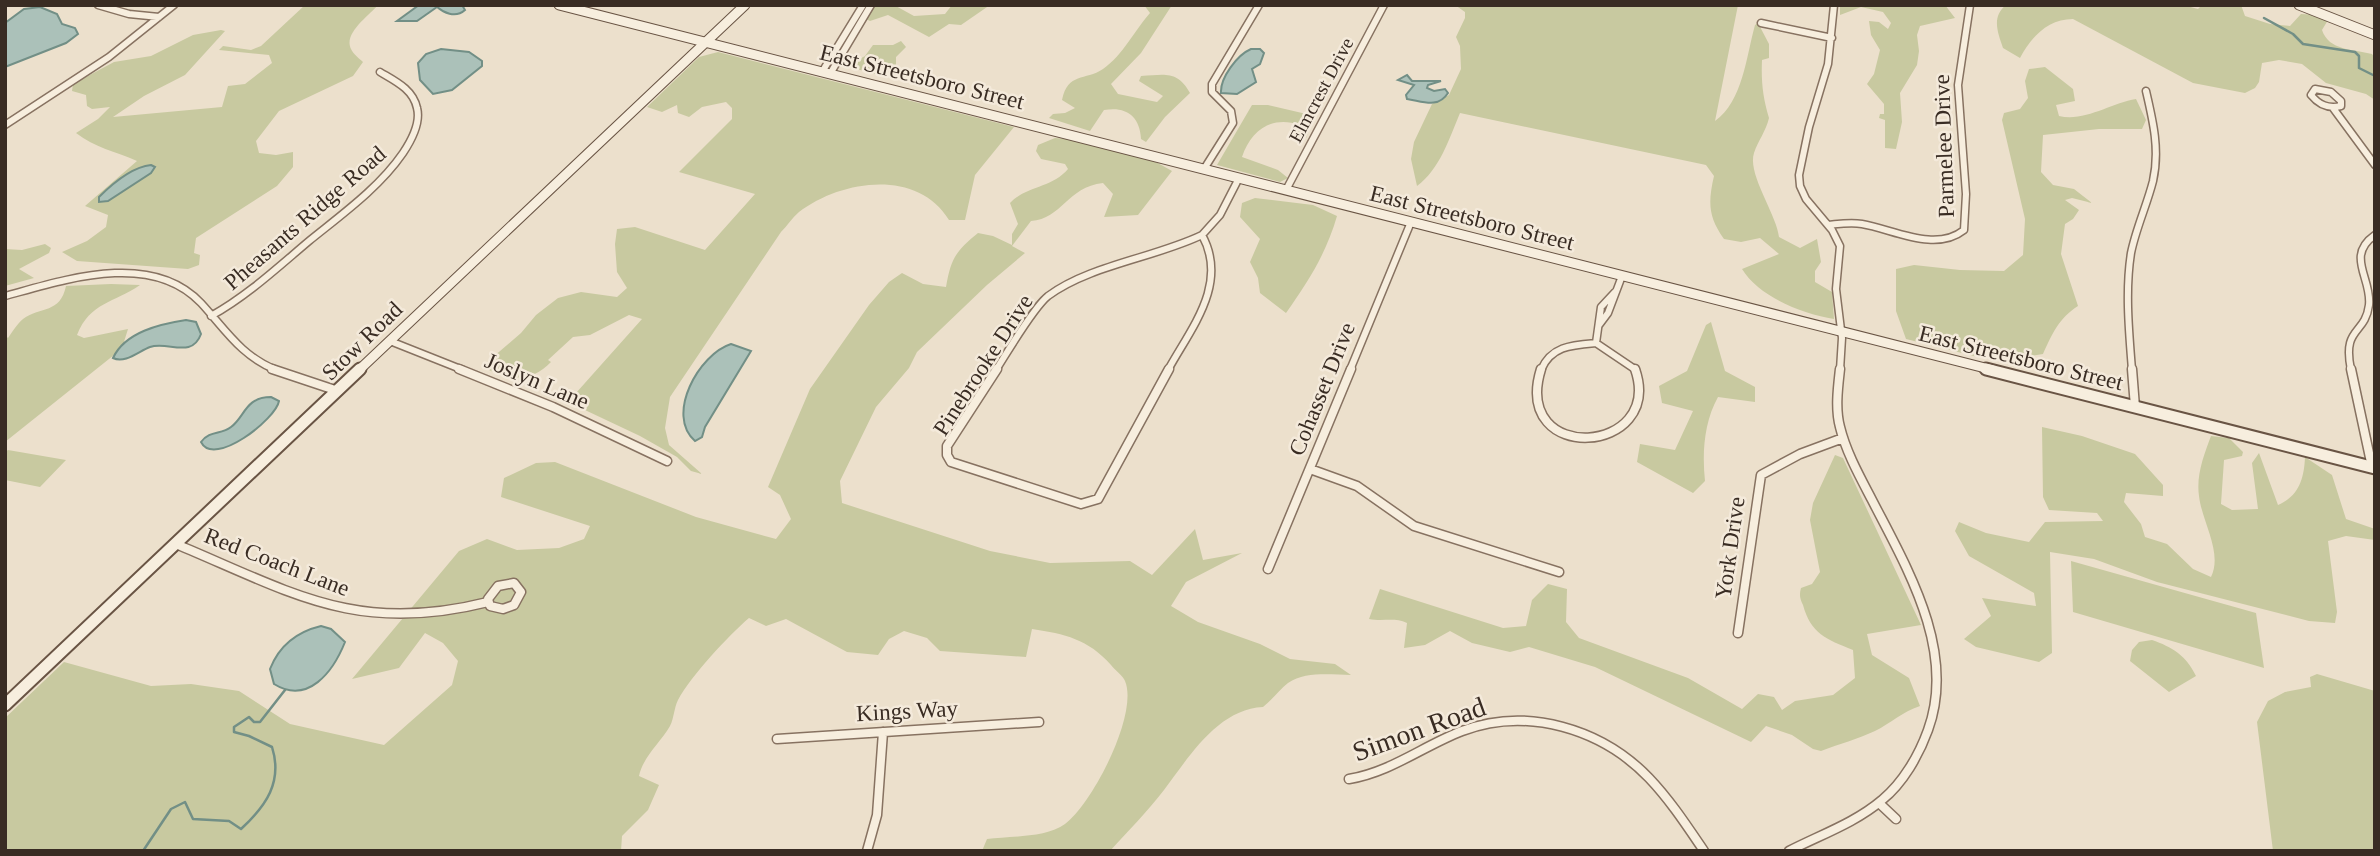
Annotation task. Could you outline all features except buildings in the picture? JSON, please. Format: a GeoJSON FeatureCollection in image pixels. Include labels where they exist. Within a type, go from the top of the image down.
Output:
{"type":"FeatureCollection","features":[{"type":"Feature","properties":{"kind":"main road","name":"East Streetsboro Street"},"geometry":{"type":"LineString","coordinates":[[559,5],[2373,467]]}},
{"type":"Feature","properties":{"kind":"main road","name":"Stow Road"},"geometry":{"type":"LineString","coordinates":[[5,705],[745,5]]}},
{"type":"Feature","properties":{"kind":"main road"},"geometry":{"type":"LineString","coordinates":[[2299,5],[2375,35]]}},
{"type":"Feature","properties":{"kind":"street"},"geometry":{"type":"LineString","coordinates":[[98,5],[130,14],[159,17]]}},
{"type":"Feature","properties":{"kind":"street"},"geometry":{"type":"LineString","coordinates":[[5,125],[97,65],[174,5]]}},
{"type":"Feature","properties":{"kind":"street"},"geometry":{"type":"LineString","coordinates":[[826,73],[844,58],[863,5]]}},
{"type":"Feature","properties":{"kind":"street"},"geometry":{"type":"LineString","coordinates":[[858,15],[871,5]]}},
{"type":"Feature","properties":{"kind":"street"},"geometry":{"type":"LineString","coordinates":[[1204,169],[1233,124],[1231,111],[1212,92],[1212,83],[1259,5]]}},
{"type":"Feature","properties":{"kind":"street","name":"Elmcrest Drive"},"geometry":{"type":"LineString","coordinates":[[1286,190],[1384,5]]}},
{"type":"Feature","properties":{"kind":"street"},"geometry":{"type":"LineString","coordinates":[[1789,851],[1879,803],[1914,763],[1925,742],[1935,708],[1937,661],[1922,601],[1843,438],[1838,414],[1841,332],[1836,289],[1839,246],[1828,225],[1800,187],[1799,175],[1832,38],[1834,5]]}},
{"type":"Feature","properties":{"kind":"street","name":"Parmelee Drive"},"geometry":{"type":"LineString","coordinates":[[1828,225],[1865,225],[1936,240],[1957,237],[1964,230],[1966,168],[1958,85],[1964,29],[1970,5]]}},
{"type":"Feature","properties":{"kind":"street"},"geometry":{"type":"LineString","coordinates":[[1761,23],[1832,38]]}},
{"type":"Feature","properties":{"kind":"street","name":"Pheasants Ridge Road"},"geometry":{"type":"LineString","coordinates":[[211,316],[236,302],[377,184],[404,155],[416,128],[414,101],[404,86],[380,72]]}},
{"type":"Feature","properties":{"kind":"street"},"geometry":{"type":"LineString","coordinates":[[2333,108],[2342,104],[2335,95],[2319,89],[2312,90],[2311,95],[2315,100],[2333,108],[2375,165]]}},
{"type":"Feature","properties":{"kind":"street"},"geometry":{"type":"LineString","coordinates":[[2135,407],[2129,315],[2130,260],[2157,156],[2154,124],[2146,91]]}},
{"type":"Feature","properties":{"kind":"street","name":"Pinebrooke Drive"},"geometry":{"type":"LineString","coordinates":[[1202,235],[1210,248],[1215,266],[1210,293],[1098,499],[1081,504],[951,461],[947,455],[947,446],[1003,359],[1046,299],[1075,280],[1175,248],[1202,235],[1220,215],[1239,178]]}},
{"type":"Feature","properties":{"kind":"street","name":"Cohasset Drive"},"geometry":{"type":"LineString","coordinates":[[1268,569],[1411,222]]}},
{"type":"Feature","properties":{"kind":"street"},"geometry":{"type":"LineString","coordinates":[[2373,467],[2347,351],[2350,335],[2369,306],[2359,254],[2366,240],[2375,235]]}},
{"type":"Feature","properties":{"kind":"street"},"geometry":{"type":"LineString","coordinates":[[5,296],[78,278],[136,275],[164,280],[186,290],[237,346],[253,359],[273,369],[338,391]]}},
{"type":"Feature","properties":{"kind":"street"},"geometry":{"type":"LineString","coordinates":[[1596,343],[1599,325],[1608,313],[1622,276]]}},
{"type":"Feature","properties":{"kind":"street","name":"Joslyn Lane"},"geometry":{"type":"LineString","coordinates":[[390,341],[553,407],[667,461]]}},
{"type":"Feature","properties":{"kind":"street"},"geometry":{"type":"LineString","coordinates":[[1596,343],[1635,369],[1640,392],[1638,408],[1630,419],[1599,438],[1585,439],[1560,433],[1549,425],[1543,412],[1538,387],[1541,370],[1547,358],[1556,350],[1596,343]]}},
{"type":"Feature","properties":{"kind":"street","name":"York Drive"},"geometry":{"type":"LineString","coordinates":[[1738,633],[1761,475],[1800,454],[1843,438]]}},
{"type":"Feature","properties":{"kind":"street"},"geometry":{"type":"LineString","coordinates":[[1310,469],[1357,486],[1414,526],[1559,572]]}},
{"type":"Feature","properties":{"kind":"street","name":"Red Coach Lane"},"geometry":{"type":"LineString","coordinates":[[176,544],[316,601],[359,612],[415,615],[488,602]]}},
{"type":"Feature","properties":{"kind":"street","name":"Simon Road"},"geometry":{"type":"LineString","coordinates":[[1349,779],[1379,773],[1422,750],[1481,725],[1510,720],[1547,722],[1597,739],[1643,771],[1704,851]]}},
{"type":"Feature","properties":{"kind":"street","name":"Kings Way"},"geometry":{"type":"LineString","coordinates":[[778,739],[1039,722]]}},
{"type":"Feature","properties":{"kind":"street"},"geometry":{"type":"LineString","coordinates":[[867,851],[877,815],[883,733]]}},
{"type":"Feature","properties":{"kind":"street"},"geometry":{"type":"LineString","coordinates":[[1879,803],[1896,819]]}},
{"type":"Feature","properties":{"kind":"green space"},"geometry":{"type":"Polygon","coordinates":[[[305,5],[378,5],[358,25],[351,37],[351,49],[363,62],[353,76],[279,111],[256,141],[259,153],[276,155],[293,152],[293,167],[277,186],[196,238],[194,253],[200,255],[199,265],[188,269],[77,261],[62,252],[87,241],[106,227],[108,215],[85,206],[137,161],[98,146],[76,133],[98,119],[110,107],[92,109],[87,106],[86,95],[72,91],[73,84],[114,62],[151,56],[193,35],[221,30],[225,31],[185,75],[144,96],[113,117],[222,107],[228,86],[245,84],[272,63],[269,55],[219,50],[223,46],[251,50],[261,46],[305,5]]]}},
{"type":"Feature","properties":{"kind":"green space"},"geometry":{"type":"Polygon","coordinates":[[[875,5],[894,5],[914,16],[945,14],[952,5],[990,5],[961,25],[949,24],[929,37],[888,15],[870,21],[864,18],[875,5]]]}},
{"type":"Feature","properties":{"kind":"green space"},"geometry":{"type":"Polygon","coordinates":[[[1144,5],[1172,5],[1141,53],[1111,84],[1118,94],[1157,102],[1163,96],[1139,81],[1141,76],[1164,75],[1180,80],[1190,93],[1165,117],[1146,142],[1141,139],[1135,119],[1125,111],[1104,110],[1090,131],[1049,118],[1053,114],[1065,113],[1075,108],[1062,100],[1068,85],[1078,78],[1103,69],[1117,57],[1150,13],[1144,5]]]}},
{"type":"Feature","properties":{"kind":"green space"},"geometry":{"type":"Polygon","coordinates":[[[1455,5],[1738,5],[1715,121],[1732,102],[1738,90],[1755,25],[1758,23],[1769,44],[1769,58],[1762,60],[1762,68],[1769,118],[1754,153],[1755,172],[1779,237],[1800,248],[1817,239],[1821,262],[1815,271],[1815,282],[1832,292],[1834,319],[1783,303],[1750,279],[1742,269],[1779,254],[1760,238],[1741,242],[1724,239],[1712,216],[1710,202],[1714,176],[1706,165],[1460,113],[1438,162],[1417,186],[1411,159],[1414,142],[1432,104],[1449,95],[1461,69],[1460,46],[1456,37],[1465,12],[1455,5]]]}},
{"type":"Feature","properties":{"kind":"green space"},"geometry":{"type":"Polygon","coordinates":[[[1840,5],[1945,5],[1955,18],[1920,26],[1917,35],[1917,65],[1900,93],[1902,122],[1896,149],[1885,148],[1885,120],[1879,118],[1880,114],[1884,114],[1884,104],[1867,84],[1874,74],[1880,50],[1871,35],[1869,21],[1879,22],[1888,29],[1891,23],[1883,12],[1861,7],[1840,15],[1840,5]]]}},
{"type":"Feature","properties":{"kind":"green space"},"geometry":{"type":"Polygon","coordinates":[[[2006,5],[2183,5],[2198,9],[2202,5],[2241,5],[2245,16],[2270,24],[2290,26],[2301,14],[2319,15],[2328,20],[2322,30],[2330,42],[2342,48],[2372,54],[2375,58],[2375,100],[2366,94],[2326,83],[2302,64],[2279,60],[2262,63],[2259,82],[2255,88],[2245,93],[2193,83],[2073,19],[2056,22],[2041,31],[2029,43],[2020,58],[2003,48],[1999,37],[1998,15],[2006,5]]]}},
{"type":"Feature","properties":{"kind":"green space"},"geometry":{"type":"Polygon","coordinates":[[[901,41],[906,47],[896,57],[896,65],[903,70],[898,74],[884,76],[847,66],[865,56],[873,45],[893,45],[901,41]]]}},
{"type":"Feature","properties":{"kind":"green space"},"geometry":{"type":"Polygon","coordinates":[[[718,52],[1014,127],[975,175],[965,220],[949,220],[935,203],[918,192],[899,186],[878,184],[836,192],[816,201],[794,217],[781,232],[670,397],[665,428],[669,445],[702,474],[691,471],[677,457],[640,436],[568,402],[642,319],[629,315],[590,335],[573,337],[548,360],[551,362],[544,369],[528,376],[504,376],[487,369],[486,363],[521,333],[536,315],[558,298],[581,292],[617,297],[627,288],[617,272],[617,229],[635,227],[705,250],[755,194],[679,172],[732,119],[732,108],[726,102],[702,107],[689,117],[678,113],[677,105],[662,112],[647,107],[699,57],[718,52]]]}},
{"type":"Feature","properties":{"kind":"green space"},"geometry":{"type":"Polygon","coordinates":[[[2045,67],[2073,89],[2075,101],[2056,105],[2059,116],[2088,114],[2136,99],[2146,120],[2142,129],[2099,129],[2043,135],[2041,172],[2053,185],[2074,189],[2092,203],[2072,198],[2065,200],[2079,210],[2073,219],[2065,224],[2061,254],[2078,306],[2061,321],[2043,354],[2023,357],[1978,343],[1982,358],[1906,339],[1896,311],[1896,269],[1914,265],[2004,271],[2023,255],[2025,219],[2002,120],[2004,113],[2020,109],[2028,98],[2025,81],[2029,69],[2045,67]]]}},
{"type":"Feature","properties":{"kind":"green space"},"geometry":{"type":"Polygon","coordinates":[[[1252,105],[1268,105],[1315,116],[1306,138],[1297,135],[1300,125],[1280,122],[1257,132],[1246,147],[1242,157],[1278,170],[1288,178],[1280,182],[1217,165],[1252,105]]]}},
{"type":"Feature","properties":{"kind":"green space"},"geometry":{"type":"Polygon","coordinates":[[[1055,138],[1069,139],[1156,162],[1172,171],[1138,215],[1104,217],[1113,194],[1103,183],[1081,190],[1050,215],[1031,221],[1012,246],[1025,253],[917,352],[909,368],[876,407],[840,481],[842,503],[990,551],[1050,563],[1130,561],[1152,575],[1195,529],[1203,560],[1242,553],[1186,582],[1171,606],[1198,622],[1260,644],[1290,659],[1335,664],[1351,675],[1319,674],[1295,679],[1263,707],[1232,716],[1218,725],[1110,851],[982,851],[987,839],[1038,834],[1057,829],[1076,813],[1100,779],[1119,735],[1128,696],[1124,679],[1094,649],[1075,639],[1032,629],[1026,657],[940,651],[927,638],[904,631],[889,639],[878,655],[847,652],[786,619],[766,626],[749,618],[710,657],[678,700],[670,726],[648,756],[639,776],[659,785],[648,810],[622,836],[621,851],[5,851],[5,718],[64,662],[151,686],[191,684],[239,691],[290,724],[384,745],[452,685],[458,661],[443,643],[425,633],[399,668],[352,679],[459,551],[487,539],[517,550],[559,548],[584,539],[590,526],[501,497],[504,478],[536,463],[555,462],[696,517],[776,539],[791,519],[780,495],[768,487],[810,389],[869,305],[889,282],[902,273],[923,284],[946,287],[956,256],[978,233],[993,236],[1012,245],[1012,234],[1018,224],[1010,203],[1016,197],[1054,180],[1068,169],[1065,164],[1041,159],[1036,151],[1038,145],[1055,138]]]}},
{"type":"Feature","properties":{"kind":"green space"},"geometry":{"type":"Polygon","coordinates":[[[1255,198],[1313,205],[1337,216],[1316,267],[1286,313],[1260,293],[1258,278],[1250,262],[1260,239],[1240,217],[1242,203],[1255,198]]]}},
{"type":"Feature","properties":{"kind":"green space"},"geometry":{"type":"Polygon","coordinates":[[[45,244],[51,248],[49,253],[19,269],[34,278],[5,286],[5,249],[22,250],[45,244]]]}},
{"type":"Feature","properties":{"kind":"green space"},"geometry":{"type":"Polygon","coordinates":[[[140,285],[96,309],[82,324],[77,335],[84,338],[128,329],[123,345],[5,442],[5,335],[8,338],[23,319],[55,305],[66,286],[140,285]]]}},
{"type":"Feature","properties":{"kind":"green space"},"geometry":{"type":"Polygon","coordinates":[[[1711,322],[1725,371],[1755,387],[1755,402],[1718,397],[1705,438],[1705,481],[1693,493],[1637,462],[1640,444],[1675,450],[1693,411],[1662,403],[1659,386],[1687,371],[1706,325],[1711,322]]]}},
{"type":"Feature","properties":{"kind":"green space"},"geometry":{"type":"Polygon","coordinates":[[[2042,427],[2082,436],[2135,454],[2163,485],[2163,496],[2126,493],[2124,502],[2141,524],[2145,537],[2167,544],[2193,569],[2211,577],[2215,558],[2198,488],[2201,465],[2211,436],[2229,438],[2243,452],[2242,456],[2224,460],[2221,504],[2232,510],[2258,509],[2252,463],[2259,453],[2278,505],[2296,492],[2305,457],[2332,475],[2346,519],[2375,529],[2375,540],[2346,536],[2328,541],[2337,612],[2335,623],[2309,621],[2157,582],[2094,559],[2050,552],[2052,653],[2039,662],[1976,647],[1964,639],[1991,616],[1982,598],[2036,606],[2034,593],[1969,556],[1955,531],[1959,522],[1986,533],[2029,542],[2045,522],[2103,521],[2097,513],[2049,510],[2043,497],[2042,427]]]}},
{"type":"Feature","properties":{"kind":"green space"},"geometry":{"type":"Polygon","coordinates":[[[8,450],[66,460],[40,487],[5,480],[5,452],[8,450]]]}},
{"type":"Feature","properties":{"kind":"green space"},"geometry":{"type":"Polygon","coordinates":[[[1835,455],[1843,458],[1921,625],[1867,634],[1872,655],[1909,678],[1920,706],[1875,731],[1821,751],[1813,749],[1792,735],[1766,726],[1751,742],[1595,667],[1529,647],[1510,652],[1472,643],[1450,631],[1425,645],[1404,648],[1407,623],[1369,619],[1380,589],[1503,628],[1526,626],[1532,600],[1548,584],[1567,589],[1566,622],[1579,638],[1688,678],[1742,709],[1758,694],[1774,697],[1782,710],[1795,701],[1833,695],[1855,678],[1853,650],[1827,639],[1815,629],[1806,615],[1800,595],[1801,588],[1812,584],[1820,572],[1810,520],[1813,503],[1835,455]]]}},
{"type":"Feature","properties":{"kind":"green space"},"geometry":{"type":"Polygon","coordinates":[[[2071,561],[2256,613],[2264,668],[2073,612],[2071,561]]]}},
{"type":"Feature","properties":{"kind":"green space"},"geometry":{"type":"Polygon","coordinates":[[[2152,640],[2178,653],[2188,662],[2196,676],[2169,692],[2130,661],[2132,650],[2139,642],[2152,640]]]}},
{"type":"Feature","properties":{"kind":"green space"},"geometry":{"type":"Polygon","coordinates":[[[2317,674],[2375,691],[2375,851],[2273,851],[2257,722],[2268,701],[2285,692],[2311,687],[2310,677],[2317,674]]]}},
{"type":"Feature","properties":{"kind":"water"},"geometry":{"type":"Polygon","coordinates":[[[419,5],[462,5],[465,10],[453,14],[437,7],[417,21],[397,21],[419,5]]]}},
{"type":"Feature","properties":{"kind":"water"},"geometry":{"type":"Polygon","coordinates":[[[40,7],[57,14],[62,24],[75,28],[78,34],[66,43],[5,67],[5,23],[24,9],[40,7]]]}},
{"type":"Feature","properties":{"kind":"water"},"geometry":{"type":"Polygon","coordinates":[[[441,49],[469,52],[482,61],[482,66],[452,90],[433,94],[420,80],[418,63],[426,54],[441,49]]]}},
{"type":"Feature","properties":{"kind":"water"},"geometry":{"type":"Polygon","coordinates":[[[1251,49],[1260,49],[1264,53],[1260,64],[1252,69],[1256,82],[1237,94],[1221,93],[1223,81],[1230,68],[1240,56],[1251,49]]]}},
{"type":"Feature","properties":{"kind":"water"},"geometry":{"type":"Polygon","coordinates":[[[1407,75],[1412,81],[1441,81],[1428,85],[1427,88],[1434,91],[1445,89],[1448,93],[1435,102],[1407,99],[1406,95],[1414,85],[1398,80],[1407,75]]]}},
{"type":"Feature","properties":{"kind":"water"},"geometry":{"type":"Polygon","coordinates":[[[151,165],[155,167],[151,173],[108,201],[99,202],[99,197],[123,177],[151,165]]]}},
{"type":"Feature","properties":{"kind":"water"},"geometry":{"type":"Polygon","coordinates":[[[186,320],[196,322],[201,334],[192,346],[150,347],[127,358],[113,358],[126,342],[144,331],[186,320]]]}},
{"type":"Feature","properties":{"kind":"water"},"geometry":{"type":"Polygon","coordinates":[[[731,344],[751,351],[705,427],[702,437],[695,441],[687,430],[683,416],[690,386],[708,360],[731,344]]]}},
{"type":"Feature","properties":{"kind":"water"},"geometry":{"type":"Polygon","coordinates":[[[271,397],[279,401],[275,409],[244,438],[218,449],[208,448],[201,442],[208,436],[231,427],[256,400],[271,397]]]}},
{"type":"Feature","properties":{"kind":"water"},"geometry":{"type":"Polygon","coordinates":[[[321,626],[331,629],[345,642],[326,674],[318,682],[298,691],[274,684],[270,669],[278,653],[296,636],[321,626]]]}},
{"type":"Feature","properties":{"kind":"waterway"},"geometry":{"type":"LineString","coordinates":[[2264,18],[2293,34],[2303,44],[2355,52],[2359,56],[2359,68],[2375,76]]}},
{"type":"Feature","properties":{"kind":"waterway"},"geometry":{"type":"LineString","coordinates":[[143,851],[171,809],[185,802],[193,819],[229,821],[241,829],[258,811],[274,782],[275,760],[272,747],[234,732],[234,727],[249,717],[254,722],[260,722],[285,690]]}}]}
